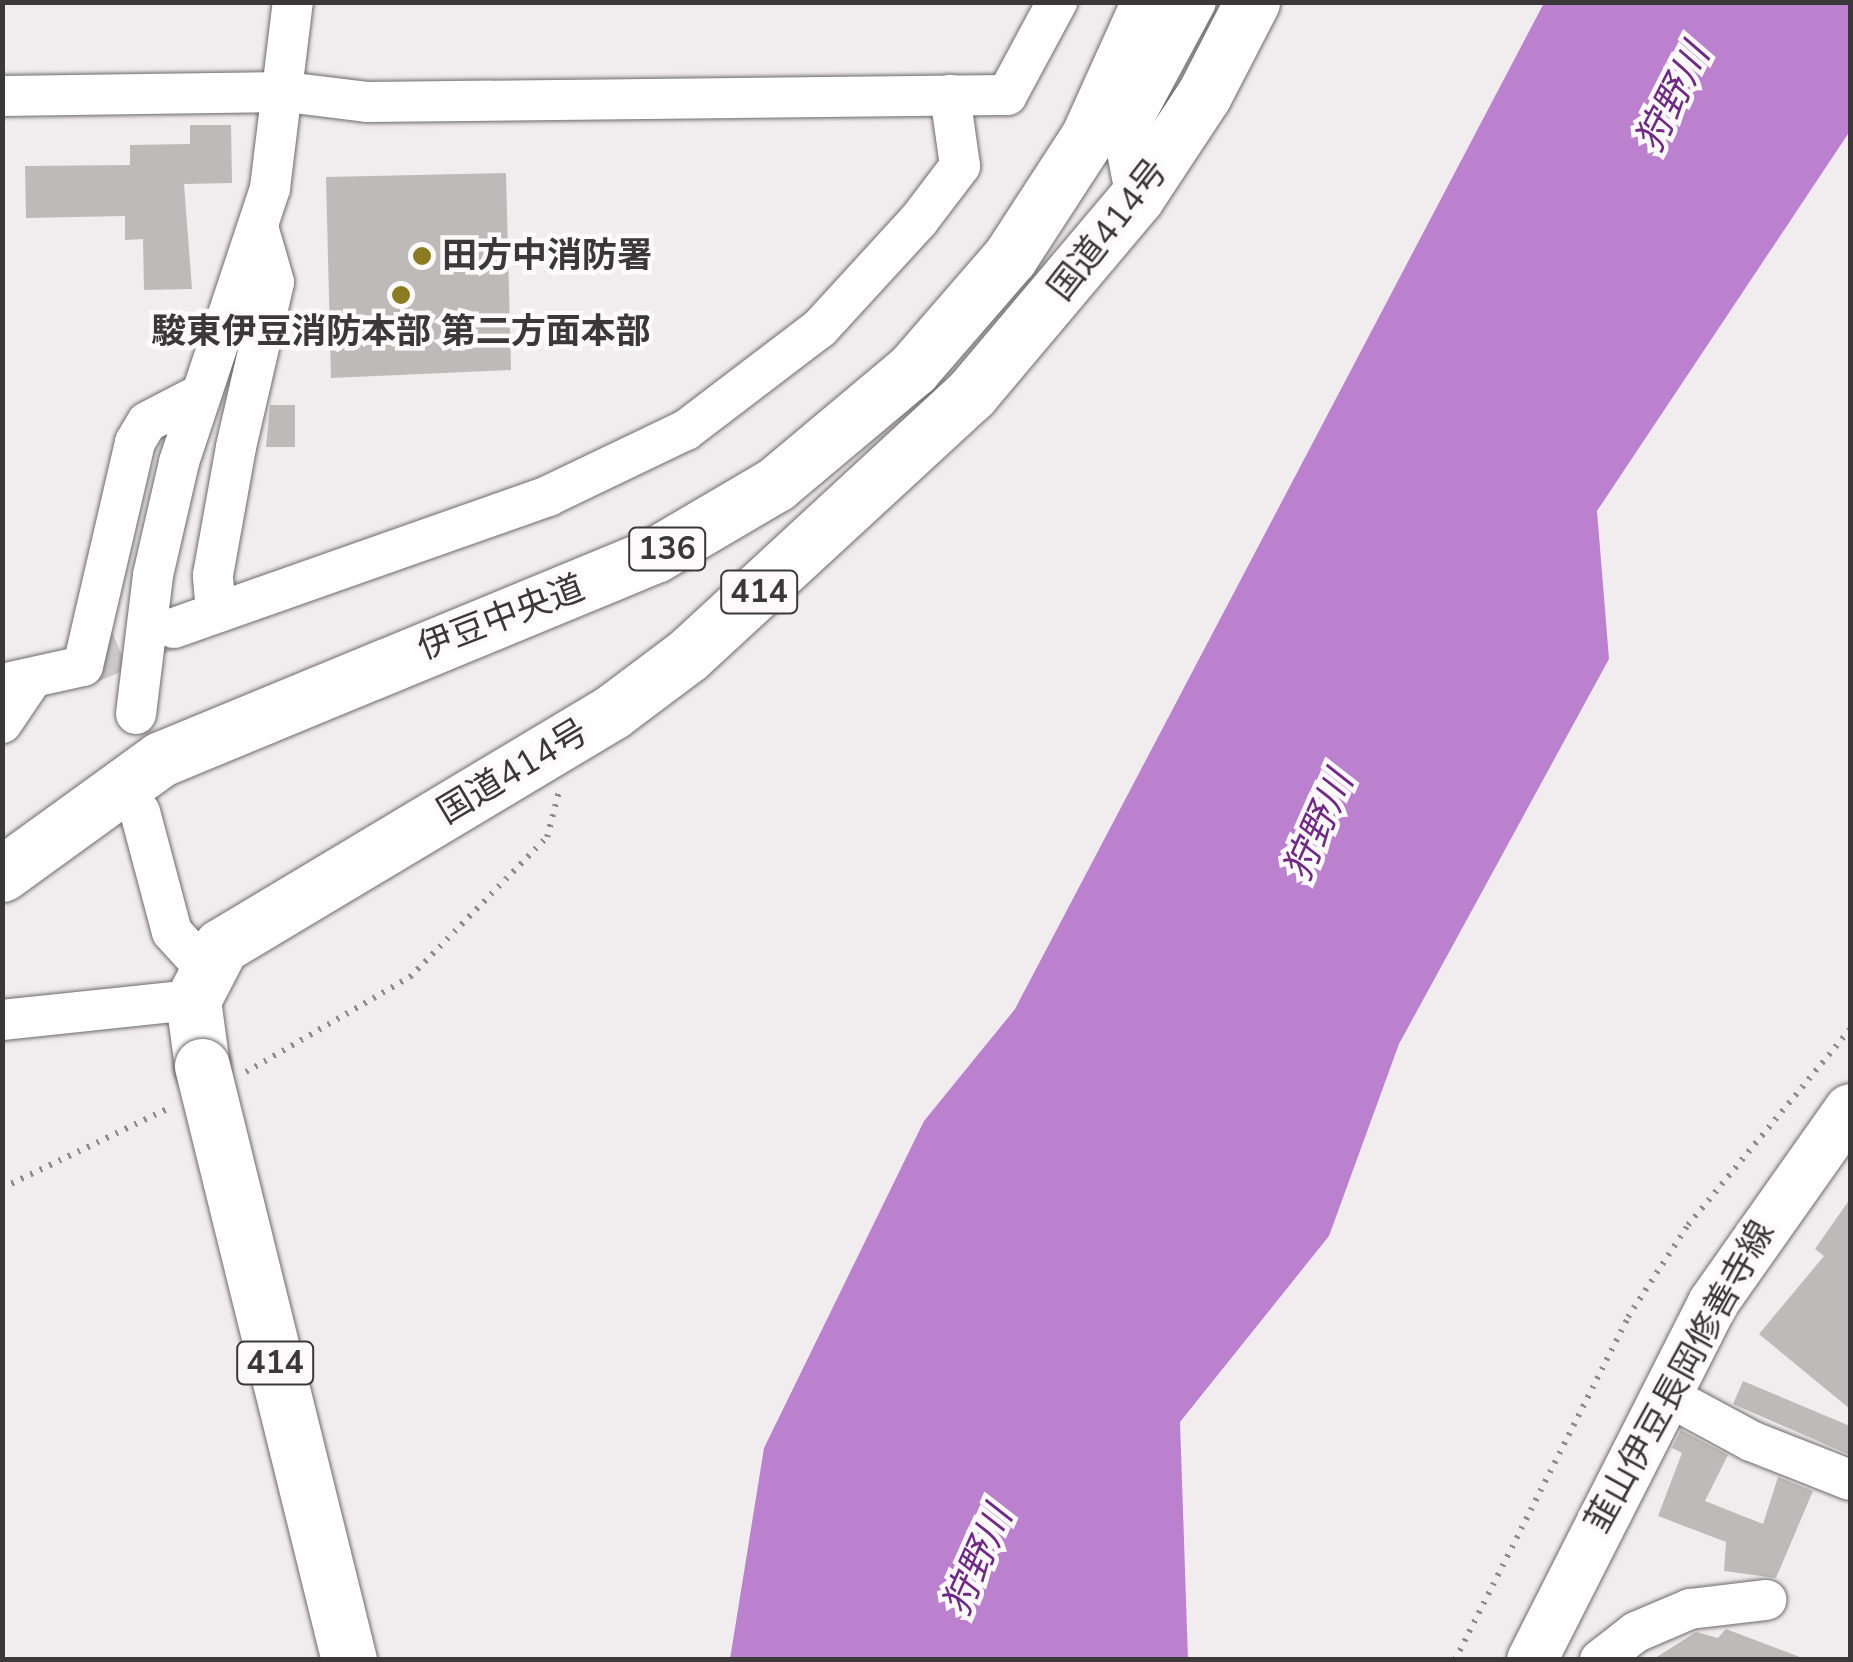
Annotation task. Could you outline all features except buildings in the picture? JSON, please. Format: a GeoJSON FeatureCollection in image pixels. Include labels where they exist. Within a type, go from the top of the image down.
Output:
{"type":"FeatureCollection","features":[{"type":"Feature","properties":{"kind":"highway","name":"伊豆中央道"},"geometry":{"type":"LineString","coordinates":[[2,849],[100,774],[202,716],[588,566],[767,468],[900,356],[995,247],[1073,126],[1129,2]]}},
{"type":"Feature","properties":{"kind":"highway","name":"伊豆中央道"},"geometry":{"type":"LineString","coordinates":[[2,874],[161,758],[654,555],[776,484],[913,369],[1010,257],[1088,137],[1149,2]]}},
{"type":"Feature","properties":{"kind":"highway","name":"国道414号"},"geometry":{"type":"LineString","coordinates":[[199,983],[245,926],[556,751],[688,655],[957,407],[1136,198],[1204,95],[1252,2]]}},
{"type":"Feature","properties":{"kind":"highway","name":"414"},"geometry":{"type":"LineString","coordinates":[[199,983],[205,1082],[349,1660]]}},
{"type":"Feature","properties":{"kind":"main road","name":"韮山伊豆長岡修善寺線"},"geometry":{"type":"LineString","coordinates":[[1532,1660],[1666,1395],[1755,1237],[1850,1109]]}},
{"type":"Feature","properties":{"kind":"street"},"geometry":{"type":"LineString","coordinates":[[136,714],[153,575],[199,395],[260,230],[286,92],[293,2]]}},
{"type":"Feature","properties":{"kind":"street"},"geometry":{"type":"LineString","coordinates":[[2,96],[286,92],[368,102],[1007,95],[1018,87],[1058,2]]}},
{"type":"Feature","properties":{"kind":"street"},"geometry":{"type":"LineString","coordinates":[[1136,198],[1124,136],[1196,2]]}},
{"type":"Feature","properties":{"kind":"street"},"geometry":{"type":"LineString","coordinates":[[174,628],[548,496],[686,430],[820,328],[920,220],[960,166],[950,95]]}},
{"type":"Feature","properties":{"kind":"street"},"geometry":{"type":"LineString","coordinates":[[216,612],[213,575],[232,465],[274,282],[260,230]]}},
{"type":"Feature","properties":{"kind":"street"},"geometry":{"type":"LineString","coordinates":[[2,723],[16,683],[83,666],[135,442],[147,422],[199,395]]}},
{"type":"Feature","properties":{"kind":"street"},"geometry":{"type":"LineString","coordinates":[[2,1020],[199,983],[172,932],[140,812]]}},
{"type":"Feature","properties":{"kind":"street"},"geometry":{"type":"LineString","coordinates":[[1666,1395],[1750,1441],[1850,1480]]}},
{"type":"Feature","properties":{"kind":"street"},"geometry":{"type":"LineString","coordinates":[[1600,1660],[1636,1632],[1690,1609],[1766,1600]]}},
{"type":"Feature","properties":{"kind":"path"},"geometry":{"type":"LineString","coordinates":[[2,1188],[410,977],[530,858],[554,823],[556,751]]}},
{"type":"Feature","properties":{"kind":"path"},"geometry":{"type":"LineString","coordinates":[[1455,1660],[1628,1317],[1688,1224],[1850,1029]]}},
{"type":"Feature","properties":{"kind":"water","name":"狩野川"},"geometry":{"type":"Polygon","coordinates":[[[1544,3],[1850,3],[1850,131],[1597,511],[1609,659],[1399,1044],[1329,1236],[1180,1422],[1188,1659],[730,1659],[764,1448],[924,1121],[1015,1009],[1544,3]]]}},
{"type":"Feature","properties":{"kind":"tunnel"},"geometry":{"type":"LineString","coordinates":[[83,666],[172,629]]}},
{"type":"Feature","properties":{"kind":"place","name":"田方中消防署"},"geometry":{"type":"Point","coordinates":[422,256]}},
{"type":"Feature","properties":{"kind":"place","name":"駿東伊豆消防本部 第二方面本部"},"geometry":{"type":"Point","coordinates":[401,295]}}]}
